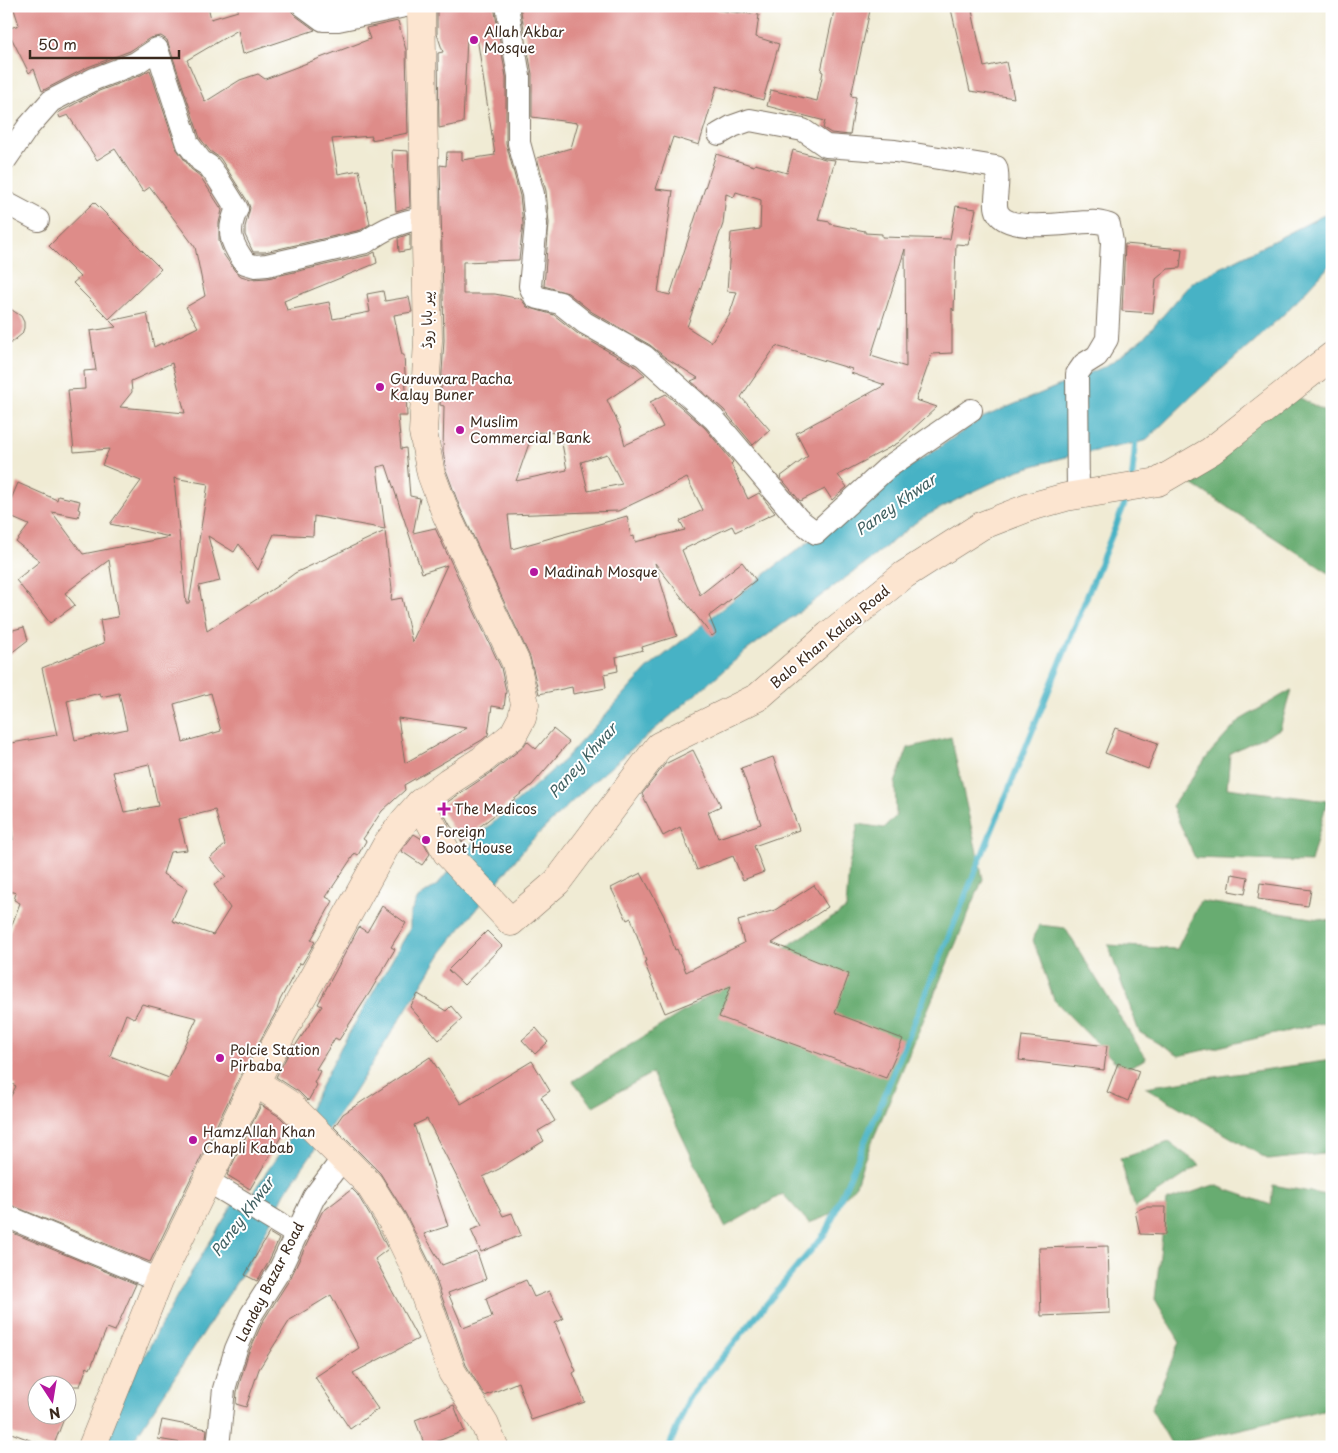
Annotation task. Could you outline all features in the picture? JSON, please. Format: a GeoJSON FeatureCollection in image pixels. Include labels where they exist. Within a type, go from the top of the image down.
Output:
{"type":"FeatureCollection","features":[{"type":"Feature","properties":{"kind":"street"},"geometry":{"type":"LineString","coordinates":[[304,6],[323,20],[338,20],[405,6]]}},
{"type":"Feature","properties":{"kind":"street","name":"پیر بابا روڈ"},"geometry":{"type":"LineString","coordinates":[[420,804],[448,782],[482,760],[513,735],[522,718],[524,704],[516,663],[446,514],[431,474],[423,432],[428,340],[421,6]]}},
{"type":"Feature","properties":{"kind":"street"},"geometry":{"type":"LineString","coordinates":[[507,6],[519,76],[519,143],[533,194],[536,224],[530,286],[535,297],[560,303],[585,322],[644,356],[714,419],[798,519],[816,533],[887,468],[971,410]]}},
{"type":"Feature","properties":{"kind":"street"},"geometry":{"type":"LineString","coordinates":[[6,159],[28,127],[51,101],[94,79],[136,63],[157,49],[188,144],[200,161],[209,166],[213,171],[237,209],[233,218],[230,237],[245,263],[255,266],[267,265],[366,242],[394,224],[426,217]]}},
{"type":"Feature","properties":{"kind":"street"},"geometry":{"type":"LineString","coordinates":[[718,134],[750,120],[803,130],[826,146],[895,151],[996,167],[999,174],[996,202],[998,212],[1005,219],[1032,226],[1092,222],[1109,225],[1112,242],[1107,339],[1097,356],[1084,364],[1077,374],[1078,496]]}},
{"type":"Feature","properties":{"kind":"street"},"geometry":{"type":"LineString","coordinates":[[6,203],[38,220]]}},
{"type":"Feature","properties":{"kind":"street","name":"Balo Khan Kalay Road"},"geometry":{"type":"LineString","coordinates":[[420,804],[447,853],[511,922],[558,882],[659,746],[758,697],[829,635],[904,575],[981,526],[1030,507],[1066,497],[1158,482],[1211,451],[1332,356]]}},
{"type":"Feature","properties":{"kind":"street"},"geometry":{"type":"LineString","coordinates":[[92,1447],[159,1280],[208,1182],[254,1082],[388,844],[405,820],[420,804]]}},
{"type":"Feature","properties":{"kind":"street"},"geometry":{"type":"LineString","coordinates":[[254,1082],[290,1105],[369,1184],[392,1221],[415,1268],[452,1372],[485,1425],[494,1447]]}},
{"type":"Feature","properties":{"kind":"street","name":"Landey Bazar Road"},"geometry":{"type":"LineString","coordinates":[[218,1447],[224,1389],[236,1349],[251,1315],[279,1271],[337,1152]]}},
{"type":"Feature","properties":{"kind":"street"},"geometry":{"type":"LineString","coordinates":[[208,1182],[296,1234]]}},
{"type":"Feature","properties":{"kind":"street"},"geometry":{"type":"LineString","coordinates":[[6,1216],[159,1280]]}},
{"type":"Feature","properties":{"kind":"green space"},"geometry":{"type":"Polygon","coordinates":[[[1291,393],[1332,415],[1332,575],[1187,481],[1291,393]]]}},
{"type":"Feature","properties":{"kind":"green space"},"geometry":{"type":"Polygon","coordinates":[[[1291,690],[1280,729],[1230,753],[1227,788],[1327,801],[1311,862],[1195,858],[1172,806],[1210,753],[1240,720],[1291,690]]]}},
{"type":"Feature","properties":{"kind":"green space"},"geometry":{"type":"Polygon","coordinates":[[[951,737],[983,879],[863,1163],[856,1185],[828,1216],[809,1223],[783,1194],[725,1227],[652,1073],[593,1106],[573,1081],[846,909],[849,865],[858,824],[884,828],[896,816],[895,783],[908,748],[951,737]]]}},
{"type":"Feature","properties":{"kind":"green space"},"geometry":{"type":"Polygon","coordinates":[[[1200,901],[1332,921],[1332,1021],[1179,1056],[1139,1032],[1108,945],[1177,949],[1200,901]]]}},
{"type":"Feature","properties":{"kind":"green space"},"geometry":{"type":"Polygon","coordinates":[[[1039,925],[1065,928],[1146,1059],[1123,1070],[1054,1000],[1033,940],[1039,925]]]}},
{"type":"Feature","properties":{"kind":"green space"},"geometry":{"type":"Polygon","coordinates":[[[1332,1060],[1332,1153],[1269,1160],[1145,1087],[1332,1060]]]}},
{"type":"Feature","properties":{"kind":"green space"},"geometry":{"type":"Polygon","coordinates":[[[1169,1142],[1200,1165],[1135,1208],[1120,1159],[1169,1142]]]}},
{"type":"Feature","properties":{"kind":"green space"},"geometry":{"type":"Polygon","coordinates":[[[1214,1185],[1271,1205],[1273,1185],[1332,1196],[1332,1408],[1172,1445],[1151,1409],[1180,1342],[1155,1299],[1166,1201],[1214,1185]]]}},
{"type":"Feature","properties":{"kind":"water","name":"Paney Khwar"},"geometry":{"type":"Polygon","coordinates":[[[1332,211],[1332,263],[1283,315],[1193,395],[1145,441],[1061,458],[1019,470],[920,519],[867,562],[746,651],[584,790],[528,844],[442,952],[353,1094],[286,1191],[251,1260],[129,1447],[95,1447],[178,1294],[240,1193],[251,1195],[309,1110],[341,1047],[410,929],[410,914],[418,898],[437,885],[479,835],[564,760],[648,668],[773,568],[904,471],[984,417],[1106,366],[1143,339],[1191,283],[1332,211]]]}},
{"type":"Feature","properties":{"kind":"building"},"geometry":{"type":"Polygon","coordinates":[[[13,6],[208,6],[211,19],[238,11],[238,8],[245,6],[291,6],[292,12],[296,16],[315,30],[243,54],[238,30],[187,60],[205,102],[240,80],[258,74],[265,79],[370,39],[366,28],[398,21],[406,50],[408,133],[371,140],[372,136],[332,139],[338,174],[359,170],[370,224],[361,230],[265,252],[253,252],[245,235],[250,208],[248,202],[220,158],[210,151],[200,138],[167,40],[161,36],[150,38],[130,51],[88,67],[42,91],[34,69],[29,73],[7,29],[19,25],[13,6]]]}},
{"type":"Feature","properties":{"kind":"building"},"geometry":{"type":"Polygon","coordinates":[[[437,6],[494,6],[506,77],[506,143],[520,196],[523,224],[519,260],[463,262],[463,294],[495,294],[521,299],[527,307],[554,315],[578,334],[636,367],[645,375],[607,400],[620,427],[625,445],[663,427],[650,402],[666,394],[705,428],[733,462],[731,464],[748,499],[759,493],[775,513],[735,532],[732,526],[682,550],[700,595],[742,562],[756,580],[709,616],[716,633],[712,636],[655,563],[677,636],[642,647],[643,650],[616,657],[618,671],[604,674],[606,688],[573,694],[572,687],[539,694],[530,657],[460,508],[446,470],[443,451],[444,406],[440,405],[444,340],[440,165],[446,166],[447,152],[462,152],[462,160],[495,155],[477,37],[467,37],[463,123],[439,128],[438,53],[443,52],[437,34],[437,6]],[[533,432],[516,481],[567,470],[560,433],[533,432]],[[607,454],[581,462],[588,491],[622,484],[607,454]],[[687,478],[618,511],[508,515],[512,549],[627,516],[631,537],[634,536],[635,542],[685,530],[680,521],[703,510],[687,478]]]}},
{"type":"Feature","properties":{"kind":"building"},"geometry":{"type":"Polygon","coordinates":[[[520,6],[718,6],[717,10],[759,15],[756,37],[779,44],[763,100],[717,86],[699,145],[673,137],[656,189],[673,191],[658,292],[670,295],[716,154],[754,166],[755,164],[787,173],[793,150],[835,160],[818,220],[865,231],[865,233],[882,234],[882,237],[950,239],[956,206],[976,209],[968,245],[956,244],[954,311],[952,308],[952,353],[932,354],[916,400],[937,407],[898,443],[838,475],[847,487],[832,500],[825,489],[800,501],[780,477],[808,456],[796,433],[885,385],[851,373],[852,369],[776,346],[741,397],[770,430],[753,445],[724,410],[691,381],[698,378],[666,358],[650,345],[592,312],[568,293],[544,286],[549,223],[546,191],[537,158],[571,148],[578,123],[532,117],[532,74],[520,6]],[[736,192],[734,197],[726,194],[723,224],[687,327],[711,342],[729,316],[737,292],[727,291],[731,233],[760,229],[761,200],[736,192]],[[905,249],[871,356],[906,367],[905,249]]]}},
{"type":"Feature","properties":{"kind":"building"},"geometry":{"type":"Polygon","coordinates":[[[835,6],[871,6],[851,96],[856,97],[850,135],[831,133],[823,128],[825,121],[767,106],[771,90],[817,101],[823,72],[821,71],[835,6]]]}},
{"type":"Feature","properties":{"kind":"building"},"geometry":{"type":"Polygon","coordinates":[[[971,6],[984,67],[1006,62],[1014,98],[970,91],[951,9],[971,6]]]}},
{"type":"Feature","properties":{"kind":"building"},"geometry":{"type":"Polygon","coordinates":[[[150,70],[176,148],[191,169],[200,176],[222,210],[219,223],[219,241],[224,255],[235,271],[241,276],[251,279],[268,278],[375,252],[377,263],[284,301],[287,310],[329,302],[333,319],[370,312],[367,294],[383,291],[385,301],[409,297],[412,312],[394,315],[402,355],[404,355],[406,391],[407,416],[398,416],[401,449],[406,448],[410,496],[420,498],[413,533],[435,528],[501,668],[506,691],[504,708],[492,706],[488,735],[404,785],[405,790],[382,811],[363,839],[366,841],[358,855],[355,853],[326,897],[333,901],[311,940],[315,942],[302,964],[300,963],[280,1000],[277,1010],[241,1075],[150,1262],[6,1203],[6,1106],[16,1086],[6,1081],[13,1066],[6,1063],[6,941],[20,903],[14,900],[16,893],[6,890],[6,837],[13,840],[6,784],[6,744],[57,735],[42,668],[104,643],[100,620],[118,617],[109,560],[65,593],[75,605],[50,623],[16,580],[40,561],[16,542],[29,525],[6,515],[6,511],[18,483],[57,500],[58,496],[80,501],[78,517],[52,512],[83,554],[170,537],[110,524],[141,481],[102,465],[109,449],[74,452],[68,390],[85,389],[84,371],[96,370],[90,331],[116,327],[110,321],[147,313],[154,347],[162,343],[162,345],[198,327],[186,307],[205,296],[195,247],[150,187],[143,192],[115,149],[97,160],[68,115],[60,118],[58,113],[99,91],[150,70]],[[172,363],[131,381],[132,392],[120,407],[185,413],[172,363]],[[386,465],[377,467],[385,529],[314,516],[313,536],[274,534],[258,570],[239,544],[234,552],[208,536],[220,581],[199,586],[207,631],[295,573],[385,531],[392,589],[391,600],[402,598],[412,642],[447,565],[422,573],[386,465]],[[174,478],[186,603],[189,603],[208,484],[174,478]],[[100,693],[67,701],[75,740],[127,729],[119,693],[101,697],[100,693]],[[211,693],[174,704],[183,742],[221,731],[211,693]],[[398,718],[405,763],[467,728],[398,718]],[[149,764],[113,772],[124,812],[158,806],[149,764]],[[215,810],[179,819],[187,850],[170,852],[163,874],[187,889],[172,921],[213,935],[230,908],[214,885],[226,877],[210,858],[225,845],[215,810]],[[142,1004],[134,1018],[126,1014],[110,1056],[169,1078],[197,1018],[142,1004]]]}},
{"type":"Feature","properties":{"kind":"building"},"geometry":{"type":"Polygon","coordinates":[[[392,150],[408,151],[410,207],[396,211],[392,150]]]}},
{"type":"Feature","properties":{"kind":"building"},"geometry":{"type":"Polygon","coordinates":[[[94,202],[161,269],[109,319],[73,283],[80,277],[49,246],[94,202]]]}},
{"type":"Feature","properties":{"kind":"building"},"geometry":{"type":"Polygon","coordinates":[[[410,234],[410,250],[399,252],[398,238],[410,234]]]}},
{"type":"Feature","properties":{"kind":"building"},"geometry":{"type":"Polygon","coordinates":[[[1125,244],[1182,249],[1180,268],[1168,269],[1156,279],[1153,313],[1122,311],[1125,244]]]}},
{"type":"Feature","properties":{"kind":"building"},"geometry":{"type":"Polygon","coordinates":[[[6,306],[21,316],[24,328],[22,334],[6,347],[6,306]]]}},
{"type":"Feature","properties":{"kind":"building"},"geometry":{"type":"Polygon","coordinates":[[[24,627],[28,640],[6,657],[6,632],[24,627]]]}},
{"type":"Feature","properties":{"kind":"building"},"geometry":{"type":"Polygon","coordinates":[[[1115,728],[1158,743],[1148,769],[1105,753],[1115,728]]]}},
{"type":"Feature","properties":{"kind":"building"},"geometry":{"type":"Polygon","coordinates":[[[553,729],[569,742],[532,785],[462,842],[440,807],[492,772],[523,747],[527,741],[536,749],[553,729]]]}},
{"type":"Feature","properties":{"kind":"building"},"geometry":{"type":"Polygon","coordinates":[[[693,750],[721,806],[708,812],[718,838],[761,824],[741,768],[773,757],[799,830],[754,846],[764,872],[743,880],[733,856],[697,870],[680,827],[663,836],[642,794],[665,764],[693,750]]]}},
{"type":"Feature","properties":{"kind":"building"},"geometry":{"type":"Polygon","coordinates":[[[414,834],[422,839],[430,854],[422,865],[401,851],[414,834]]]}},
{"type":"Feature","properties":{"kind":"building"},"geometry":{"type":"Polygon","coordinates":[[[641,873],[664,916],[675,950],[677,949],[686,972],[744,943],[738,921],[775,910],[814,885],[828,907],[772,943],[849,974],[835,1013],[903,1039],[886,1078],[719,1017],[731,986],[665,1013],[644,962],[646,961],[631,918],[627,920],[611,888],[641,873]]]}},
{"type":"Feature","properties":{"kind":"building"},"geometry":{"type":"Polygon","coordinates":[[[1232,874],[1248,877],[1245,894],[1229,891],[1232,874]]]}},
{"type":"Feature","properties":{"kind":"building"},"geometry":{"type":"Polygon","coordinates":[[[1260,883],[1311,890],[1308,906],[1258,899],[1260,883]]]}},
{"type":"Feature","properties":{"kind":"building"},"geometry":{"type":"Polygon","coordinates":[[[382,906],[406,923],[391,947],[395,949],[370,992],[339,1040],[335,1038],[316,1069],[320,1071],[314,1083],[317,1085],[308,1101],[299,1092],[276,1077],[293,1045],[295,1046],[322,1006],[318,1004],[359,927],[367,932],[382,906]]]}},
{"type":"Feature","properties":{"kind":"building"},"geometry":{"type":"Polygon","coordinates":[[[487,931],[502,946],[464,985],[448,970],[487,931]]]}},
{"type":"Feature","properties":{"kind":"building"},"geometry":{"type":"Polygon","coordinates":[[[418,994],[446,1011],[451,1006],[462,1019],[439,1040],[410,1007],[418,994]]]}},
{"type":"Feature","properties":{"kind":"building"},"geometry":{"type":"Polygon","coordinates":[[[536,1028],[548,1042],[535,1054],[522,1040],[536,1028]]]}},
{"type":"Feature","properties":{"kind":"building"},"geometry":{"type":"Polygon","coordinates":[[[1022,1036],[1107,1046],[1104,1070],[1019,1060],[1022,1036]]]}},
{"type":"Feature","properties":{"kind":"building"},"geometry":{"type":"Polygon","coordinates":[[[430,1057],[461,1104],[532,1061],[550,1091],[541,1097],[555,1121],[538,1131],[544,1141],[483,1177],[503,1216],[512,1213],[521,1235],[481,1252],[471,1230],[482,1226],[427,1119],[414,1125],[448,1226],[424,1234],[442,1265],[477,1252],[486,1279],[448,1293],[463,1328],[492,1317],[486,1298],[526,1280],[534,1297],[549,1291],[563,1319],[555,1323],[576,1371],[573,1373],[585,1402],[531,1420],[518,1382],[485,1396],[466,1365],[430,1263],[405,1213],[380,1173],[334,1127],[343,1114],[430,1057]]]}},
{"type":"Feature","properties":{"kind":"building"},"geometry":{"type":"Polygon","coordinates":[[[1118,1063],[1139,1071],[1128,1101],[1107,1092],[1118,1063]]]}},
{"type":"Feature","properties":{"kind":"building"},"geometry":{"type":"Polygon","coordinates":[[[261,1105],[280,1117],[288,1125],[250,1189],[227,1175],[261,1105]]]}},
{"type":"Feature","properties":{"kind":"building"},"geometry":{"type":"Polygon","coordinates":[[[352,1189],[378,1229],[388,1249],[375,1259],[418,1339],[353,1373],[378,1409],[350,1429],[315,1377],[359,1348],[331,1295],[290,1320],[259,1369],[246,1407],[236,1404],[237,1392],[248,1354],[263,1321],[291,1277],[322,1212],[352,1189]]]}},
{"type":"Feature","properties":{"kind":"building"},"geometry":{"type":"Polygon","coordinates":[[[1145,1207],[1166,1207],[1165,1235],[1140,1234],[1135,1211],[1145,1207]]]}},
{"type":"Feature","properties":{"kind":"building"},"geometry":{"type":"Polygon","coordinates":[[[6,1230],[136,1284],[115,1331],[107,1328],[90,1369],[87,1367],[80,1386],[78,1386],[78,1376],[28,1376],[28,1426],[61,1426],[53,1447],[48,1447],[6,1431],[6,1230]]]}},
{"type":"Feature","properties":{"kind":"building"},"geometry":{"type":"Polygon","coordinates":[[[269,1233],[279,1239],[257,1281],[245,1275],[269,1233]]]}},
{"type":"Feature","properties":{"kind":"building"},"geometry":{"type":"Polygon","coordinates":[[[1108,1246],[1110,1313],[1041,1316],[1039,1248],[1108,1246]]]}},
{"type":"Feature","properties":{"kind":"building"},"geometry":{"type":"Polygon","coordinates":[[[454,1405],[464,1431],[425,1446],[415,1420],[454,1405]]]}},
{"type":"Feature","properties":{"kind":"building"},"geometry":{"type":"Polygon","coordinates":[[[162,1420],[207,1429],[205,1447],[158,1439],[162,1420]]]}},
{"type":"Feature","properties":{"kind":"waterway"},"geometry":{"type":"LineString","coordinates":[[1132,479],[1136,434]]}},
{"type":"Feature","properties":{"kind":"waterway"},"geometry":{"type":"LineString","coordinates":[[669,1447],[690,1396],[827,1231],[886,1091],[1129,493]]}},
{"type":"Feature","properties":{"kind":"place","name":"Allah Akbar Mosque"},"geometry":{"type":"Point","coordinates":[474,40]}},
{"type":"Feature","properties":{"kind":"place","name":"Gurduwara Pacha Kalay Buner"},"geometry":{"type":"Point","coordinates":[380,387]}},
{"type":"Feature","properties":{"kind":"place","name":"Muslim Commercial Bank"},"geometry":{"type":"Point","coordinates":[460,430]}},
{"type":"Feature","properties":{"kind":"place","name":"Madinah Mosque"},"geometry":{"type":"Point","coordinates":[534,572]}},
{"type":"Feature","properties":{"kind":"place","name":"The Medicos"},"geometry":{"type":"Point","coordinates":[444,809]}},
{"type":"Feature","properties":{"kind":"place","name":"Foreign Boot House"},"geometry":{"type":"Point","coordinates":[426,840]}},
{"type":"Feature","properties":{"kind":"place","name":"Polcie Station Pirbaba"},"geometry":{"type":"Point","coordinates":[220,1058]}},
{"type":"Feature","properties":{"kind":"place","name":"HamzAllah Khan Chapli Kabab"},"geometry":{"type":"Point","coordinates":[193,1140]}}]}
